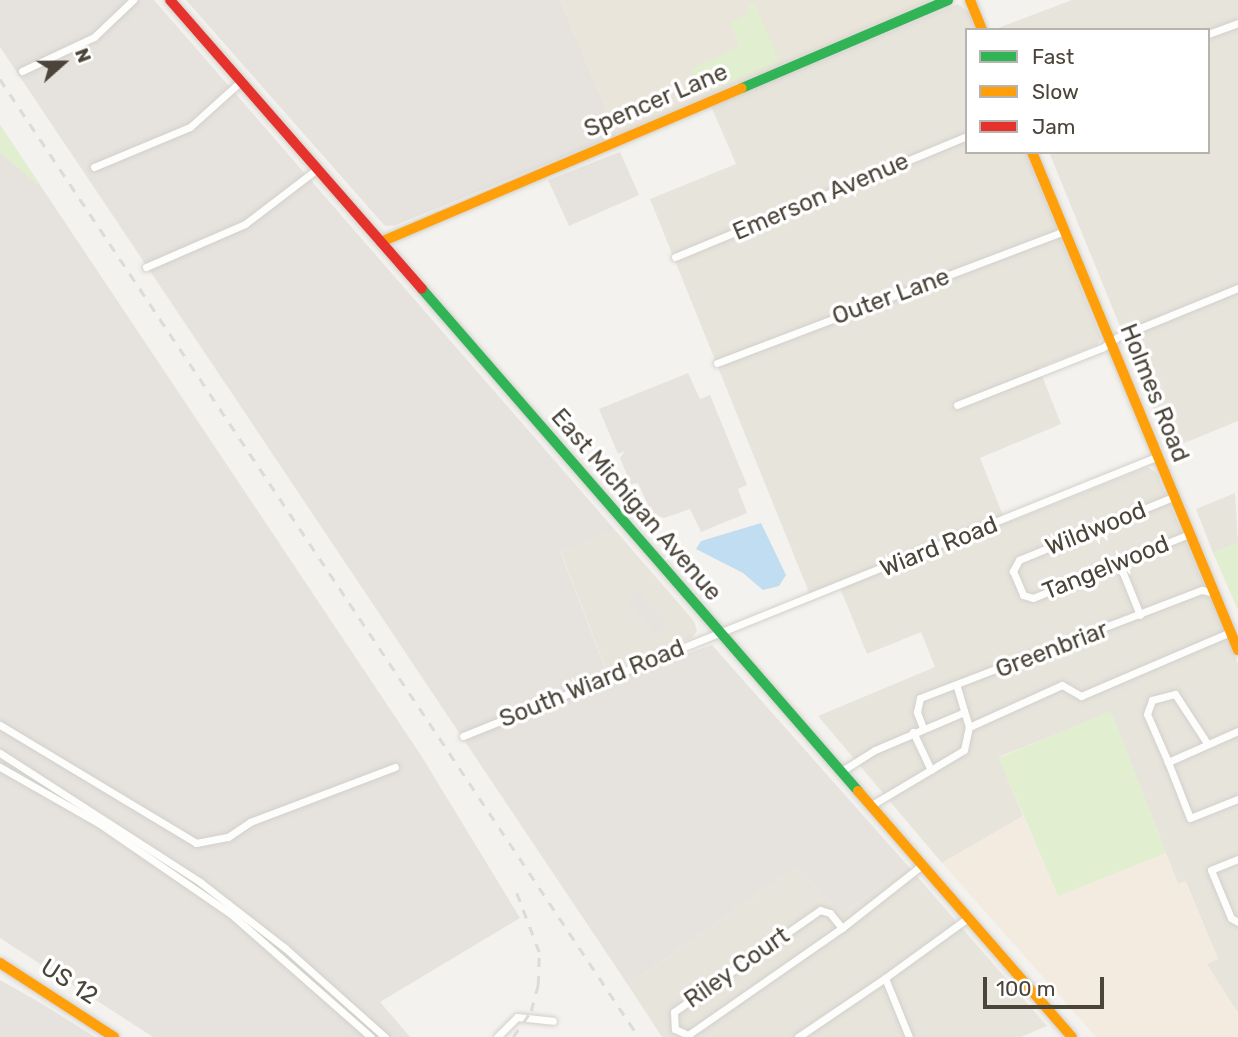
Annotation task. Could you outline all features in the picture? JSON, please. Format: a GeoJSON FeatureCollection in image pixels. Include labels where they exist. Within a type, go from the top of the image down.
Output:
{"type":"FeatureCollection","features":[{"type":"Feature","properties":{"kind":"main road","name":"East Michigan Avenue"},"geometry":{"type":"LineString","coordinates":[[170,0],[1072,1037]]}},
{"type":"Feature","properties":{"kind":"main road","name":"Spencer Lane"},"geometry":{"type":"LineString","coordinates":[[381,242],[948,0]]}},
{"type":"Feature","properties":{"kind":"main road"},"geometry":{"type":"LineString","coordinates":[[970,0],[981,28]]}},
{"type":"Feature","properties":{"kind":"main road","name":"Holmes Road"},"geometry":{"type":"LineString","coordinates":[[1033,154],[1238,650]]}},
{"type":"Feature","properties":{"kind":"main road","name":"US 12"},"geometry":{"type":"LineString","coordinates":[[0,962],[114,1037]]}},
{"type":"Feature","properties":{"kind":"street"},"geometry":{"type":"LineString","coordinates":[[22,71],[94,37],[133,0]]}},
{"type":"Feature","properties":{"kind":"street"},"geometry":{"type":"LineString","coordinates":[[1210,33],[1238,23]]}},
{"type":"Feature","properties":{"kind":"street"},"geometry":{"type":"LineString","coordinates":[[94,167],[190,127],[241,81]]}},
{"type":"Feature","properties":{"kind":"street","name":"Emerson Avenue"},"geometry":{"type":"LineString","coordinates":[[675,257],[965,137]]}},
{"type":"Feature","properties":{"kind":"street"},"geometry":{"type":"LineString","coordinates":[[146,267],[245,224],[317,169]]}},
{"type":"Feature","properties":{"kind":"street","name":"Outer Lane"},"geometry":{"type":"LineString","coordinates":[[717,363],[1064,231]]}},
{"type":"Feature","properties":{"kind":"street"},"geometry":{"type":"LineString","coordinates":[[957,405],[1111,344],[1238,288]]}},
{"type":"Feature","properties":{"kind":"street","name":"Wiard Road"},"geometry":{"type":"LineString","coordinates":[[721,635],[1156,457]]}},
{"type":"Feature","properties":{"kind":"street","name":"Wildwood"},"geometry":{"type":"LineString","coordinates":[[1023,595],[1013,571],[1019,560],[1174,497]]}},
{"type":"Feature","properties":{"kind":"street","name":"Tangelwood"},"geometry":{"type":"LineString","coordinates":[[1023,595],[1033,598],[1189,534]]}},
{"type":"Feature","properties":{"kind":"street"},"geometry":{"type":"LineString","coordinates":[[1119,563],[1140,615]]}},
{"type":"Feature","properties":{"kind":"street","name":"Greenbriar"},"geometry":{"type":"LineString","coordinates":[[923,728],[917,712],[920,698],[957,687],[1202,590],[1213,593]]}},
{"type":"Feature","properties":{"kind":"street"},"geometry":{"type":"LineString","coordinates":[[969,727],[1062,684],[1080,696],[1230,632]]}},
{"type":"Feature","properties":{"kind":"street","name":"South Wiard Road"},"geometry":{"type":"LineString","coordinates":[[463,736],[721,635]]}},
{"type":"Feature","properties":{"kind":"street"},"geometry":{"type":"LineString","coordinates":[[870,806],[964,750],[969,727],[962,713],[957,687]]}},
{"type":"Feature","properties":{"kind":"street"},"geometry":{"type":"LineString","coordinates":[[1207,743],[1175,694],[1152,700],[1147,713],[1190,818],[1238,799]]}},
{"type":"Feature","properties":{"kind":"street"},"geometry":{"type":"LineString","coordinates":[[840,772],[913,732],[962,713]]}},
{"type":"Feature","properties":{"kind":"street"},"geometry":{"type":"LineString","coordinates":[[0,726],[196,843],[228,837],[250,822],[395,767]]}},
{"type":"Feature","properties":{"kind":"street"},"geometry":{"type":"LineString","coordinates":[[1168,762],[1238,731]]}},
{"type":"Feature","properties":{"kind":"street"},"geometry":{"type":"LineString","coordinates":[[913,732],[931,770]]}},
{"type":"Feature","properties":{"kind":"street"},"geometry":{"type":"LineString","coordinates":[[0,753],[200,882],[285,948],[385,1037]]}},
{"type":"Feature","properties":{"kind":"street"},"geometry":{"type":"LineString","coordinates":[[0,767],[94,820],[231,914],[371,1037]]}},
{"type":"Feature","properties":{"kind":"street"},"geometry":{"type":"LineString","coordinates":[[1238,859],[1212,870],[1231,918],[1238,922]]}},
{"type":"Feature","properties":{"kind":"street","name":"Riley Court"},"geometry":{"type":"LineString","coordinates":[[842,928],[830,914],[820,910],[674,1013],[675,1029],[688,1035],[842,928],[922,865]]}},
{"type":"Feature","properties":{"kind":"street"},"geometry":{"type":"LineString","coordinates":[[798,1037],[968,918]]}},
{"type":"Feature","properties":{"kind":"street"},"geometry":{"type":"LineString","coordinates":[[885,978],[909,1037]]}},
{"type":"Feature","properties":{"kind":"street"},"geometry":{"type":"LineString","coordinates":[[497,1037],[517,1017],[553,1020]]}},
{"type":"Feature","properties":{"kind":"shaded area"},"geometry":{"type":"Polygon","coordinates":[[[0,0],[154,0],[615,530],[560,551],[610,681],[712,645],[908,866],[841,915],[797,866],[628,985],[0,47],[0,0]]]}},
{"type":"Feature","properties":{"kind":"shaded area"},"geometry":{"type":"Polygon","coordinates":[[[186,0],[560,0],[617,135],[396,225],[385,226],[186,0]]]}},
{"type":"Feature","properties":{"kind":"shaded area"},"geometry":{"type":"Polygon","coordinates":[[[272,0],[320,0],[330,24],[310,32],[305,42],[327,94],[313,100],[272,0]]]}},
{"type":"Feature","properties":{"kind":"shaded area"},"geometry":{"type":"Polygon","coordinates":[[[560,0],[931,0],[617,135],[560,0]]]}},
{"type":"Feature","properties":{"kind":"shaded area"},"geometry":{"type":"Polygon","coordinates":[[[1072,0],[1238,0],[1238,421],[1170,449],[1050,154],[1210,154],[1210,28],[998,28],[1072,0]]]}},
{"type":"Feature","properties":{"kind":"shaded area"},"geometry":{"type":"Polygon","coordinates":[[[958,4],[969,12],[975,28],[965,28],[965,154],[1027,154],[1101,338],[1097,345],[1039,368],[1061,424],[980,458],[1006,523],[1147,467],[1156,472],[1238,663],[1238,1013],[1206,964],[1218,959],[1186,882],[1178,884],[1111,712],[999,757],[1023,816],[942,863],[818,716],[935,667],[921,632],[867,654],[838,583],[810,595],[650,199],[736,164],[711,106],[958,4]]]}},
{"type":"Feature","properties":{"kind":"shaded area"},"geometry":{"type":"Polygon","coordinates":[[[0,125],[422,757],[520,918],[380,1002],[410,1037],[153,1037],[0,938],[0,125]]]}},
{"type":"Feature","properties":{"kind":"shaded area"},"geometry":{"type":"Polygon","coordinates":[[[620,152],[639,195],[569,226],[548,180],[620,152]]]}},
{"type":"Feature","properties":{"kind":"shaded area"},"geometry":{"type":"Polygon","coordinates":[[[688,373],[700,399],[710,395],[747,485],[738,489],[747,513],[701,532],[690,509],[664,518],[652,514],[638,483],[631,484],[620,458],[625,451],[618,454],[599,409],[688,373]]]}},
{"type":"Feature","properties":{"kind":"shaded area"},"geometry":{"type":"Polygon","coordinates":[[[1235,493],[1238,543],[1213,553],[1196,509],[1235,493]]]}},
{"type":"Feature","properties":{"kind":"shaded area"},"geometry":{"type":"Polygon","coordinates":[[[615,530],[694,621],[697,631],[692,638],[607,672],[560,550],[615,530]]]}},
{"type":"Feature","properties":{"kind":"shaded area"},"geometry":{"type":"Polygon","coordinates":[[[638,591],[668,626],[657,636],[627,601],[638,591]]]}},
{"type":"Feature","properties":{"kind":"shaded area"},"geometry":{"type":"Polygon","coordinates":[[[1023,816],[1058,896],[1166,853],[1178,884],[1185,881],[1218,959],[1207,964],[1238,1013],[1238,1037],[1096,1037],[942,863],[1023,816]]]}},
{"type":"Feature","properties":{"kind":"shaded area"},"geometry":{"type":"Polygon","coordinates":[[[797,866],[841,915],[908,866],[1047,1026],[1021,1037],[662,1037],[628,985],[797,866]]]}},
{"type":"Feature","properties":{"kind":"shaded area"},"geometry":{"type":"Polygon","coordinates":[[[0,980],[39,1002],[95,1037],[0,1037],[0,980]]]}},
{"type":"Feature","properties":{"kind":"green space"},"geometry":{"type":"Polygon","coordinates":[[[755,3],[779,61],[717,88],[700,90],[691,69],[739,47],[730,22],[750,13],[747,4],[755,3]]]}},
{"type":"Feature","properties":{"kind":"green space"},"geometry":{"type":"Polygon","coordinates":[[[0,125],[43,189],[0,153],[0,125]]]}},
{"type":"Feature","properties":{"kind":"green space"},"geometry":{"type":"Polygon","coordinates":[[[1238,543],[1238,610],[1213,553],[1238,543]]]}},
{"type":"Feature","properties":{"kind":"green space"},"geometry":{"type":"Polygon","coordinates":[[[1111,711],[1166,853],[1058,896],[999,758],[1111,711]]]}},
{"type":"Feature","properties":{"kind":"water"},"geometry":{"type":"Polygon","coordinates":[[[761,523],[786,575],[779,586],[763,590],[743,573],[696,549],[701,541],[761,523]]]}},
{"type":"Feature","properties":{"kind":"railway"},"geometry":{"type":"LineString","coordinates":[[0,79],[639,1037]]}},
{"type":"Feature","properties":{"kind":"railway"},"geometry":{"type":"LineString","coordinates":[[513,1037],[531,1011],[538,985],[539,952],[515,889]]}},
{"type":"Feature","properties":{"kind":"traffic: fast"},"geometry":{"type":"LineString","coordinates":[[742,88],[948,0]]}},
{"type":"Feature","properties":{"kind":"traffic: fast"},"geometry":{"type":"LineString","coordinates":[[422,289],[858,791]]}},
{"type":"Feature","properties":{"kind":"traffic: slow"},"geometry":{"type":"LineString","coordinates":[[970,0],[981,28]]}},
{"type":"Feature","properties":{"kind":"traffic: slow"},"geometry":{"type":"LineString","coordinates":[[381,242],[742,88]]}},
{"type":"Feature","properties":{"kind":"traffic: slow"},"geometry":{"type":"LineString","coordinates":[[1033,154],[1238,650]]}},
{"type":"Feature","properties":{"kind":"traffic: slow"},"geometry":{"type":"LineString","coordinates":[[858,791],[1072,1037]]}},
{"type":"Feature","properties":{"kind":"traffic: slow"},"geometry":{"type":"LineString","coordinates":[[0,963],[114,1037]]}},
{"type":"Feature","properties":{"kind":"traffic: jam"},"geometry":{"type":"LineString","coordinates":[[170,0],[422,289]]}}]}
